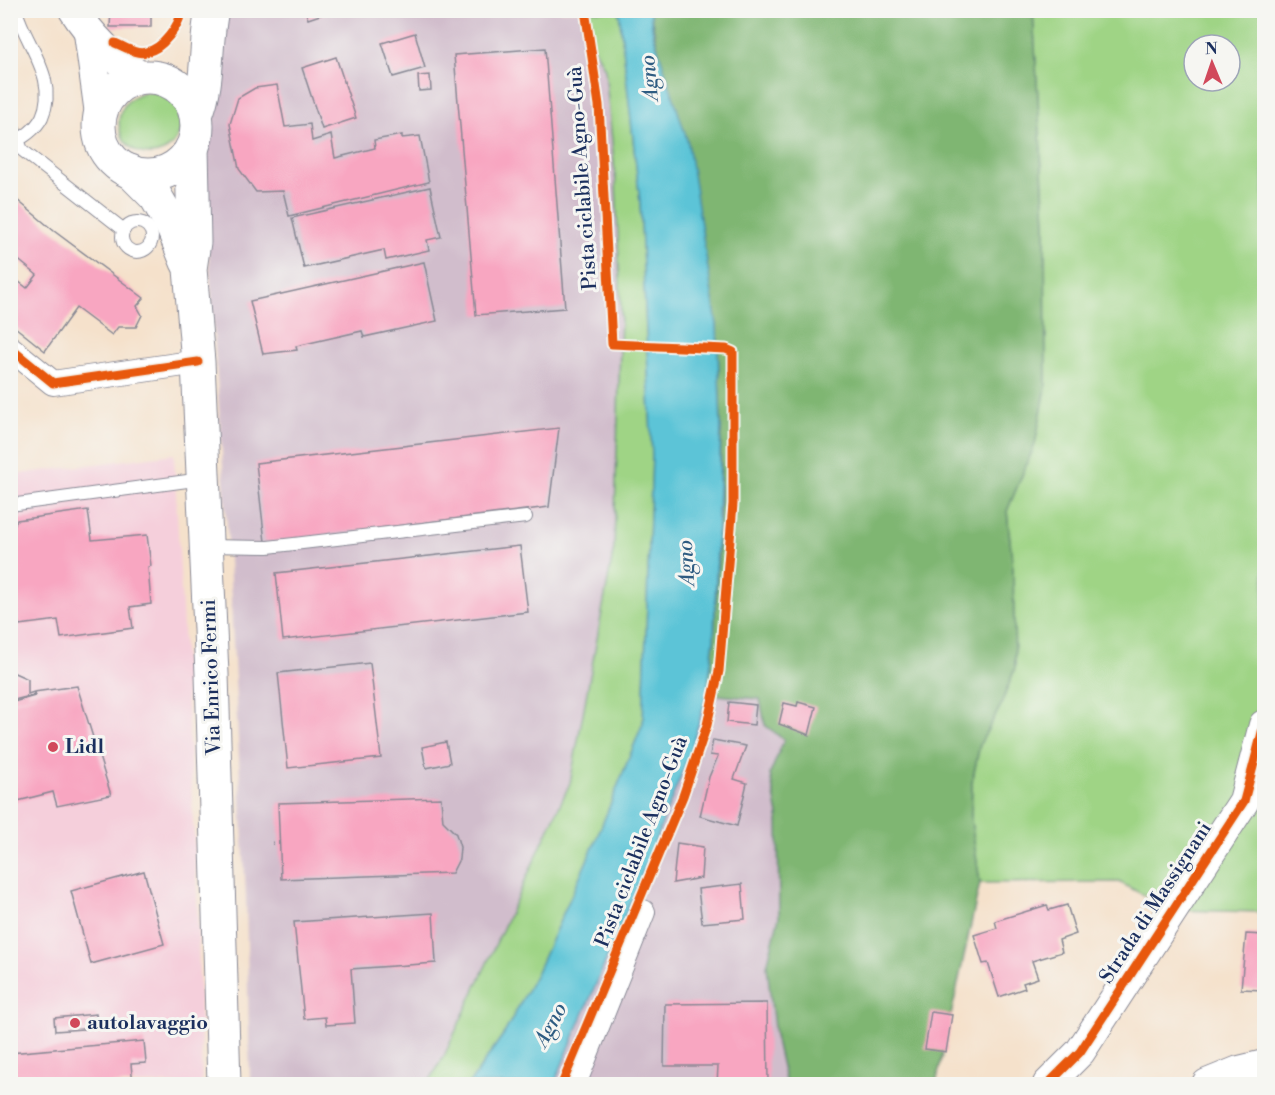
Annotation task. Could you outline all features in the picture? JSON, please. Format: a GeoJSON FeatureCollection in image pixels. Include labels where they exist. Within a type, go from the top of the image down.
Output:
{"type":"FeatureCollection","features":[{"type":"Feature","properties":{"kind":"main road"},"geometry":{"type":"LineString","coordinates":[[148,77],[167,80],[183,91],[196,115],[197,132],[192,148],[182,162],[167,171],[152,175],[130,171],[110,158],[102,144],[99,129],[100,114],[107,99],[117,88],[148,77],[190,52],[210,21]]}},
{"type":"Feature","properties":{"kind":"main road"},"geometry":{"type":"LineString","coordinates":[[196,115],[203,98],[206,81],[210,21]]}},
{"type":"Feature","properties":{"kind":"main road","name":"Via Enrico Fermi"},"geometry":{"type":"LineString","coordinates":[[192,148],[194,242],[190,269],[198,362],[206,546],[224,1084]]}},
{"type":"Feature","properties":{"kind":"main road","name":"Via Enrico Fermi"},"geometry":{"type":"LineString","coordinates":[[130,171],[156,197],[171,223],[190,269]]}},
{"type":"Feature","properties":{"kind":"street"},"geometry":{"type":"LineString","coordinates":[[81,22],[120,64],[148,77]]}},
{"type":"Feature","properties":{"kind":"street"},"geometry":{"type":"LineString","coordinates":[[81,22],[100,114]]}},
{"type":"Feature","properties":{"kind":"street"},"geometry":{"type":"LineString","coordinates":[[10,348],[53,383],[198,362]]}},
{"type":"Feature","properties":{"kind":"street","name":"Strada di Massignani"},"geometry":{"type":"LineString","coordinates":[[1048,1084],[1080,1052],[1244,801],[1264,725]]}},
{"type":"Feature","properties":{"kind":"street"},"geometry":{"type":"LineString","coordinates":[[574,1084],[643,912]]}},
{"type":"Feature","properties":{"kind":"street"},"geometry":{"type":"LineString","coordinates":[[1207,1084],[1239,1071],[1264,1065]]}},
{"type":"Feature","properties":{"kind":"lane"},"geometry":{"type":"LineString","coordinates":[[15,142],[39,125],[48,102],[36,54],[16,10]]}},
{"type":"Feature","properties":{"kind":"lane"},"geometry":{"type":"LineString","coordinates":[[10,120],[15,142],[22,150],[124,230]]}},
{"type":"Feature","properties":{"kind":"lane"},"geometry":{"type":"LineString","coordinates":[[10,505],[203,478]]}},
{"type":"Feature","properties":{"kind":"lane"},"geometry":{"type":"LineString","coordinates":[[206,546],[268,547],[526,517]]}},
{"type":"Feature","properties":{"kind":"path"},"geometry":{"type":"LineString","coordinates":[[272,843],[279,843]]}},
{"type":"Feature","properties":{"kind":"shaded area"},"geometry":{"type":"Polygon","coordinates":[[[220,11],[580,11],[585,30],[605,69],[616,183],[621,313],[614,548],[603,616],[570,783],[445,1054],[428,1084],[250,1084],[246,897],[228,541],[209,257],[204,226],[205,147],[214,121],[220,11]]]}},
{"type":"Feature","properties":{"kind":"shaded area"},"geometry":{"type":"Polygon","coordinates":[[[174,454],[197,898],[202,1084],[11,1084],[10,475],[174,454]]]}},
{"type":"Feature","properties":{"kind":"shaded area"},"geometry":{"type":"Polygon","coordinates":[[[707,694],[760,699],[765,725],[784,740],[770,774],[778,815],[779,917],[767,966],[775,1036],[786,1084],[554,1084],[637,887],[691,750],[707,694]]]}},
{"type":"Feature","properties":{"kind":"green space"},"geometry":{"type":"Polygon","coordinates":[[[580,11],[619,11],[640,202],[652,456],[643,723],[594,845],[537,972],[505,1032],[469,1084],[428,1084],[445,1054],[570,783],[614,548],[621,313],[616,183],[605,69],[585,30],[580,11]]]}},
{"type":"Feature","properties":{"kind":"green space"},"geometry":{"type":"Polygon","coordinates":[[[650,11],[1033,11],[1045,223],[1046,388],[1035,444],[1007,511],[1013,570],[1015,668],[1000,707],[980,744],[972,782],[971,820],[980,883],[936,1084],[786,1084],[775,1036],[767,966],[779,917],[778,815],[770,774],[784,740],[765,725],[760,699],[707,694],[714,639],[720,515],[721,426],[717,325],[650,11]]]}},
{"type":"Feature","properties":{"kind":"green space"},"geometry":{"type":"Polygon","coordinates":[[[1033,11],[1264,11],[1264,912],[1172,910],[1119,882],[980,883],[971,820],[972,782],[980,744],[1000,707],[1015,668],[1013,570],[1007,511],[1035,444],[1046,388],[1045,223],[1033,11]]]}},
{"type":"Feature","properties":{"kind":"green space"},"geometry":{"type":"Polygon","coordinates":[[[144,92],[156,92],[172,101],[179,111],[181,123],[179,135],[172,145],[156,154],[144,154],[133,149],[124,140],[119,129],[119,117],[124,106],[133,97],[144,92]]]}},
{"type":"Feature","properties":{"kind":"water","name":"Agno"},"geometry":{"type":"Polygon","coordinates":[[[619,11],[650,11],[653,33],[688,143],[717,325],[721,426],[714,639],[707,694],[691,750],[637,887],[554,1084],[469,1084],[505,1032],[537,972],[594,845],[643,723],[652,456],[640,202],[619,11]]]}},
{"type":"Feature","properties":{"kind":"building"},"geometry":{"type":"Polygon","coordinates":[[[111,10],[151,10],[151,27],[110,27],[111,10]]]}},
{"type":"Feature","properties":{"kind":"building"},"geometry":{"type":"Polygon","coordinates":[[[305,10],[332,10],[332,11],[308,19],[305,10]]]}},
{"type":"Feature","properties":{"kind":"building"},"geometry":{"type":"Polygon","coordinates":[[[415,33],[425,68],[393,77],[382,43],[415,33]]]}},
{"type":"Feature","properties":{"kind":"building"},"geometry":{"type":"Polygon","coordinates":[[[545,48],[565,308],[476,315],[454,55],[545,48]]]}},
{"type":"Feature","properties":{"kind":"building"},"geometry":{"type":"Polygon","coordinates":[[[336,57],[356,118],[322,129],[302,68],[336,57]]]}},
{"type":"Feature","properties":{"kind":"building"},"geometry":{"type":"Polygon","coordinates":[[[430,75],[431,90],[419,91],[418,76],[430,75]]]}},
{"type":"Feature","properties":{"kind":"building"},"geometry":{"type":"Polygon","coordinates":[[[277,85],[285,127],[310,124],[312,141],[331,135],[335,158],[375,148],[374,140],[402,135],[402,138],[420,136],[429,182],[289,216],[283,191],[256,192],[239,169],[230,124],[238,98],[255,88],[277,85]]]}},
{"type":"Feature","properties":{"kind":"building"},"geometry":{"type":"Polygon","coordinates":[[[430,187],[441,237],[427,240],[429,250],[386,260],[384,250],[304,268],[292,218],[430,187]]]}},
{"type":"Feature","properties":{"kind":"building"},"geometry":{"type":"Polygon","coordinates":[[[10,194],[54,231],[144,298],[137,306],[142,315],[136,327],[118,327],[112,335],[76,308],[45,351],[10,323],[10,275],[27,288],[37,275],[10,253],[10,194]]]}},
{"type":"Feature","properties":{"kind":"building"},"geometry":{"type":"Polygon","coordinates":[[[424,262],[437,321],[364,337],[362,331],[296,346],[297,350],[263,354],[250,301],[424,262]]]}},
{"type":"Feature","properties":{"kind":"building"},"geometry":{"type":"Polygon","coordinates":[[[559,428],[549,507],[265,542],[256,463],[559,428]]]}},
{"type":"Feature","properties":{"kind":"building"},"geometry":{"type":"Polygon","coordinates":[[[88,510],[92,540],[147,535],[151,566],[148,567],[151,604],[130,607],[133,628],[61,638],[58,620],[19,625],[17,614],[10,611],[10,533],[17,520],[88,510]]]}},
{"type":"Feature","properties":{"kind":"building"},"geometry":{"type":"Polygon","coordinates":[[[520,546],[528,612],[283,640],[276,573],[520,546]]]}},
{"type":"Feature","properties":{"kind":"building"},"geometry":{"type":"Polygon","coordinates":[[[370,663],[381,758],[288,768],[278,673],[370,663]]]}},
{"type":"Feature","properties":{"kind":"building"},"geometry":{"type":"Polygon","coordinates":[[[10,671],[28,679],[28,694],[34,692],[34,695],[10,701],[10,671]]]}},
{"type":"Feature","properties":{"kind":"building","name":"Lidl"},"geometry":{"type":"Polygon","coordinates":[[[77,686],[111,795],[57,806],[53,792],[10,803],[10,703],[35,696],[34,692],[77,686]]]}},
{"type":"Feature","properties":{"kind":"building"},"geometry":{"type":"Polygon","coordinates":[[[729,702],[756,705],[754,725],[727,722],[729,702]]]}},
{"type":"Feature","properties":{"kind":"building"},"geometry":{"type":"Polygon","coordinates":[[[798,702],[816,707],[809,735],[779,724],[784,703],[797,706],[798,702]]]}},
{"type":"Feature","properties":{"kind":"building"},"geometry":{"type":"Polygon","coordinates":[[[713,740],[746,746],[734,779],[747,783],[737,826],[700,816],[709,777],[718,756],[710,755],[713,740]]]}},
{"type":"Feature","properties":{"kind":"building"},"geometry":{"type":"Polygon","coordinates":[[[446,742],[450,763],[426,768],[422,747],[446,742]]]}},
{"type":"Feature","properties":{"kind":"building"},"geometry":{"type":"Polygon","coordinates":[[[441,798],[443,821],[456,834],[460,847],[459,859],[452,873],[281,879],[278,803],[441,798]]]}},
{"type":"Feature","properties":{"kind":"building"},"geometry":{"type":"Polygon","coordinates":[[[677,843],[703,847],[701,878],[673,883],[677,843]]]}},
{"type":"Feature","properties":{"kind":"building"},"geometry":{"type":"Polygon","coordinates":[[[144,871],[164,944],[91,964],[71,891],[144,871]]]}},
{"type":"Feature","properties":{"kind":"building"},"geometry":{"type":"Polygon","coordinates":[[[742,884],[745,919],[702,923],[698,889],[742,884]]]}},
{"type":"Feature","properties":{"kind":"building"},"geometry":{"type":"Polygon","coordinates":[[[1047,905],[1049,910],[1067,905],[1076,934],[1059,940],[1062,952],[1032,961],[1038,978],[1023,983],[1025,988],[999,997],[988,963],[983,964],[974,935],[997,928],[995,921],[1047,905]]]}},
{"type":"Feature","properties":{"kind":"building"},"geometry":{"type":"Polygon","coordinates":[[[433,913],[436,963],[351,969],[355,1023],[326,1025],[325,1017],[304,1019],[294,922],[433,913]]]}},
{"type":"Feature","properties":{"kind":"building"},"geometry":{"type":"Polygon","coordinates":[[[1246,934],[1264,935],[1264,990],[1241,989],[1246,934]]]}},
{"type":"Feature","properties":{"kind":"building"},"geometry":{"type":"Polygon","coordinates":[[[767,1003],[768,1083],[717,1084],[718,1066],[664,1066],[665,1004],[767,1003]]]}},
{"type":"Feature","properties":{"kind":"building"},"geometry":{"type":"Polygon","coordinates":[[[931,1012],[952,1015],[946,1052],[925,1049],[931,1012]]]}},
{"type":"Feature","properties":{"kind":"building","name":"autolavaggio"},"geometry":{"type":"Polygon","coordinates":[[[96,1014],[97,1028],[55,1031],[54,1018],[96,1014]]]}},
{"type":"Feature","properties":{"kind":"building"},"geometry":{"type":"Polygon","coordinates":[[[144,1041],[146,1063],[131,1064],[133,1084],[10,1084],[10,1053],[144,1041]]]}},
{"type":"Feature","properties":{"kind":"cycle path"},"geometry":{"type":"LineString","coordinates":[[115,43],[138,52],[152,50],[169,36],[178,23],[182,10]]}},
{"type":"Feature","properties":{"kind":"cycle path","name":"Pista ciclabile Agno-Guà"},"geometry":{"type":"LineString","coordinates":[[562,1084],[683,796],[707,725],[719,671],[733,504],[733,352],[726,349],[612,344],[599,105],[585,10]]}},
{"type":"Feature","properties":{"kind":"cycle path"},"geometry":{"type":"LineString","coordinates":[[10,348],[53,383],[198,362]]}},
{"type":"Feature","properties":{"kind":"cycle path"},"geometry":{"type":"LineString","coordinates":[[1048,1084],[1080,1052],[1244,801],[1264,725]]}},
{"type":"Feature","properties":{"kind":"place","name":"Lidl"},"geometry":{"type":"Point","coordinates":[53,747]}},
{"type":"Feature","properties":{"kind":"place","name":"autolavaggio"},"geometry":{"type":"Point","coordinates":[75,1023]}}]}
